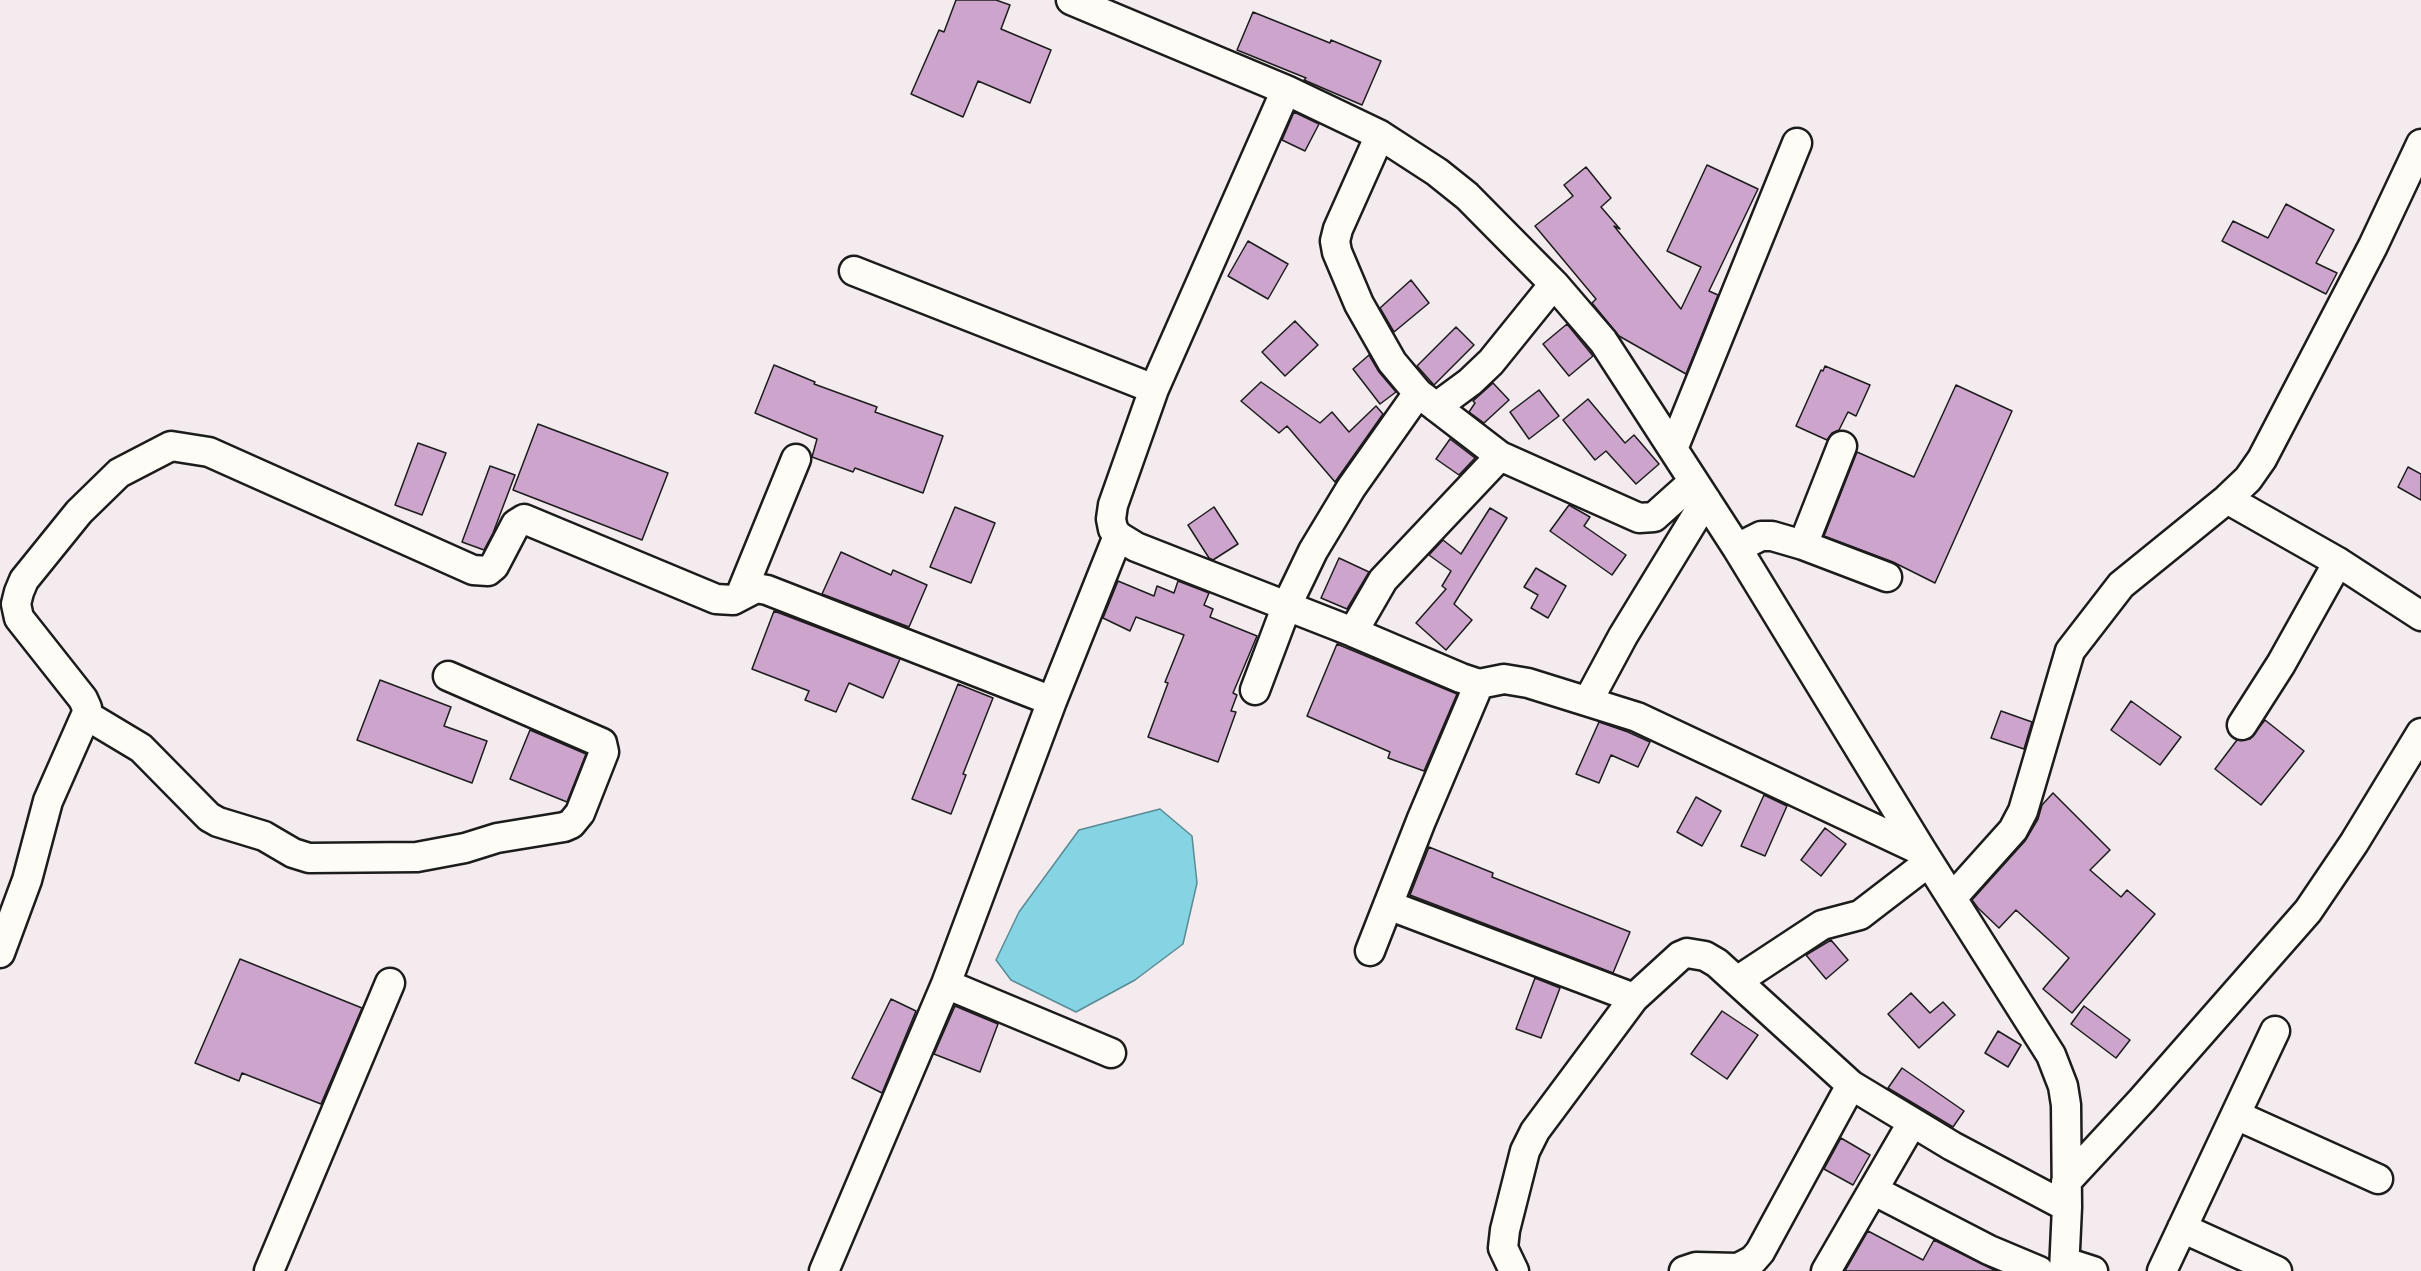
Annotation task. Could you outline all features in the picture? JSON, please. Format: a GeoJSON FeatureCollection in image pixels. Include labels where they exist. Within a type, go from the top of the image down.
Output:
{"type":"FeatureCollection","features":[{"type":"Feature","properties":{"kind":"street"},"geometry":{"type":"LineString","coordinates":[[1071,0],[1121,9],[1380,135],[1437,172],[1467,195],[1554,284],[1603,341],[1737,548],[2051,1055],[2060,1075],[2066,1105],[2067,1194],[2056,1268]]}},
{"type":"Feature","properties":{"kind":"street"},"geometry":{"type":"LineString","coordinates":[[1286,90],[1154,389],[1113,505],[1111,519],[1113,529],[1118,536],[1136,547],[1287,605],[1461,678],[1479,684],[1504,679],[1518,681],[1637,717],[1926,856]]}},
{"type":"Feature","properties":{"kind":"street"},"geometry":{"type":"LineString","coordinates":[[1380,135],[1338,229],[1335,241],[1359,304],[1392,362],[1427,400],[1500,456],[1639,518],[1654,517],[1700,491]]}},
{"type":"Feature","properties":{"kind":"street"},"geometry":{"type":"LineString","coordinates":[[1673,449],[1797,143]]}},
{"type":"Feature","properties":{"kind":"street"},"geometry":{"type":"LineString","coordinates":[[1952,898],[2013,830],[2023,811],[2070,651],[2121,585],[2227,499],[2248,479],[2274,437],[2373,246],[2421,144]]}},
{"type":"Feature","properties":{"kind":"street"},"geometry":{"type":"LineString","coordinates":[[854,271],[1154,389]]}},
{"type":"Feature","properties":{"kind":"street"},"geometry":{"type":"LineString","coordinates":[[1255,690],[1287,605],[1331,520],[1427,400],[1470,382],[1491,362],[1554,284]]}},
{"type":"Feature","properties":{"kind":"street"},"geometry":{"type":"LineString","coordinates":[[0,953],[27,880],[48,801],[86,716],[84,699],[19,618],[16,604],[19,592],[24,580],[87,504],[119,473],[171,446],[209,452],[473,570],[488,571],[494,566],[516,524],[524,519],[716,599],[724,601],[756,588],[767,590],[1052,701]]}},
{"type":"Feature","properties":{"kind":"street"},"geometry":{"type":"LineString","coordinates":[[1803,545],[1842,446]]}},
{"type":"Feature","properties":{"kind":"street"},"geometry":{"type":"LineString","coordinates":[[1353,632],[1383,580],[1500,456]]}},
{"type":"Feature","properties":{"kind":"street"},"geometry":{"type":"LineString","coordinates":[[740,596],[796,459]]}},
{"type":"Feature","properties":{"kind":"street"},"geometry":{"type":"LineString","coordinates":[[1588,701],[1700,491]]}},
{"type":"Feature","properties":{"kind":"street"},"geometry":{"type":"LineString","coordinates":[[2227,499],[2337,562],[2421,616]]}},
{"type":"Feature","properties":{"kind":"street"},"geometry":{"type":"LineString","coordinates":[[824,1271],[946,984],[1052,701],[1118,536]]}},
{"type":"Feature","properties":{"kind":"street"},"geometry":{"type":"LineString","coordinates":[[1737,548],[1761,536],[1772,536],[1803,545],[1887,577]]}},
{"type":"Feature","properties":{"kind":"street"},"geometry":{"type":"LineString","coordinates":[[2242,725],[2281,664],[2337,562]]}},
{"type":"Feature","properties":{"kind":"street"},"geometry":{"type":"LineString","coordinates":[[86,716],[141,748],[209,817],[264,836],[293,853],[309,858],[417,858],[465,848],[497,838],[571,824],[580,813],[604,752],[602,743],[448,676]]}},
{"type":"Feature","properties":{"kind":"street"},"geometry":{"type":"LineString","coordinates":[[1370,951],[1420,821],[1479,684]]}},
{"type":"Feature","properties":{"kind":"street"},"geometry":{"type":"LineString","coordinates":[[2067,1194],[2148,1093],[2308,911],[2354,843],[2421,733]]}},
{"type":"Feature","properties":{"kind":"street"},"geometry":{"type":"LineString","coordinates":[[1737,981],[1814,929],[1860,915],[1926,856]]}},
{"type":"Feature","properties":{"kind":"street"},"geometry":{"type":"LineString","coordinates":[[1388,905],[1634,998]]}},
{"type":"Feature","properties":{"kind":"street"},"geometry":{"type":"LineString","coordinates":[[1514,1271],[1503,1248],[1505,1230],[1525,1151],[1535,1131],[1634,998],[1680,956],[1687,953],[1704,956],[1717,963],[1851,1085],[1952,1146],[2067,1194]]}},
{"type":"Feature","properties":{"kind":"street"},"geometry":{"type":"LineString","coordinates":[[268,1271],[390,983]]}},
{"type":"Feature","properties":{"kind":"street"},"geometry":{"type":"LineString","coordinates":[[946,984],[1111,1053]]}},
{"type":"Feature","properties":{"kind":"street"},"geometry":{"type":"LineString","coordinates":[[2162,1271],[2275,1031]]}},
{"type":"Feature","properties":{"kind":"street"},"geometry":{"type":"LineString","coordinates":[[1684,1271],[1696,1267],[1738,1268],[1753,1260],[1760,1252],[1851,1085]]}},
{"type":"Feature","properties":{"kind":"street"},"geometry":{"type":"LineString","coordinates":[[2236,1114],[2378,1179]]}},
{"type":"Feature","properties":{"kind":"street"},"geometry":{"type":"LineString","coordinates":[[1826,1271],[1912,1123]]}},
{"type":"Feature","properties":{"kind":"street"},"geometry":{"type":"LineString","coordinates":[[1872,1190],[1989,1250],[2056,1268],[2093,1271]]}},
{"type":"Feature","properties":{"kind":"street"},"geometry":{"type":"LineString","coordinates":[[2182,1228],[2277,1271]]}},
{"type":"Feature","properties":{"kind":"water"},"geometry":{"type":"Polygon","coordinates":[[[1160,809],[1192,836],[1197,883],[1183,944],[1135,980],[1076,1012],[1011,980],[996,960],[1019,912],[1079,830],[1160,809]]]}},
{"type":"Feature","properties":{"kind":"building"},"geometry":{"type":"Polygon","coordinates":[[[956,0],[996,0],[1010,5],[1001,29],[1051,50],[1030,103],[978,81],[963,117],[911,94],[939,30],[944,32],[956,0]]]}},
{"type":"Feature","properties":{"kind":"building"},"geometry":{"type":"Polygon","coordinates":[[[1253,12],[1381,61],[1362,105],[1304,80],[1306,78],[1237,50],[1253,12]]]}},
{"type":"Feature","properties":{"kind":"building"},"geometry":{"type":"Polygon","coordinates":[[[1294,112],[1319,124],[1305,151],[1282,140],[1294,112]]]}},
{"type":"Feature","properties":{"kind":"building"},"geometry":{"type":"Polygon","coordinates":[[[1707,165],[1758,189],[1709,291],[1718,295],[1686,374],[1619,336],[1592,303],[1596,299],[1535,226],[1573,196],[1564,185],[1586,167],[1611,198],[1601,207],[1681,309],[1701,267],[1667,251],[1707,165]]]}},
{"type":"Feature","properties":{"kind":"building"},"geometry":{"type":"Polygon","coordinates":[[[2286,204],[2334,230],[2316,263],[2337,273],[2326,294],[2222,241],[2233,221],[2268,238],[2286,204]]]}},
{"type":"Feature","properties":{"kind":"building"},"geometry":{"type":"Polygon","coordinates":[[[1248,241],[1288,264],[1268,299],[1228,276],[1248,241]]]}},
{"type":"Feature","properties":{"kind":"building"},"geometry":{"type":"Polygon","coordinates":[[[1411,280],[1429,303],[1394,332],[1380,308],[1411,280]]]}},
{"type":"Feature","properties":{"kind":"building"},"geometry":{"type":"Polygon","coordinates":[[[1295,321],[1318,345],[1285,376],[1262,352],[1295,321]]]}},
{"type":"Feature","properties":{"kind":"building"},"geometry":{"type":"Polygon","coordinates":[[[1567,324],[1593,356],[1569,376],[1543,344],[1567,324]]]}},
{"type":"Feature","properties":{"kind":"building"},"geometry":{"type":"Polygon","coordinates":[[[1456,327],[1474,345],[1434,385],[1417,366],[1456,327]]]}},
{"type":"Feature","properties":{"kind":"building"},"geometry":{"type":"Polygon","coordinates":[[[1369,355],[1379,372],[1396,392],[1380,404],[1353,369],[1369,355]]]}},
{"type":"Feature","properties":{"kind":"building"},"geometry":{"type":"Polygon","coordinates":[[[774,365],[815,382],[814,384],[877,407],[875,412],[943,436],[923,493],[855,468],[853,472],[812,457],[817,439],[755,413],[774,365]]]}},
{"type":"Feature","properties":{"kind":"building"},"geometry":{"type":"Polygon","coordinates":[[[1825,366],[1870,385],[1856,416],[1848,412],[1839,430],[1832,433],[1827,440],[1796,426],[1821,370],[1823,371],[1825,366]]]}},
{"type":"Feature","properties":{"kind":"building"},"geometry":{"type":"Polygon","coordinates":[[[1261,382],[1320,423],[1332,412],[1349,432],[1376,406],[1383,414],[1335,482],[1287,426],[1279,433],[1241,401],[1261,382]]]}},
{"type":"Feature","properties":{"kind":"building"},"geometry":{"type":"Polygon","coordinates":[[[1493,383],[1509,400],[1484,423],[1469,412],[1475,403],[1473,401],[1493,383]]]}},
{"type":"Feature","properties":{"kind":"building"},"geometry":{"type":"Polygon","coordinates":[[[1956,385],[2012,411],[1935,583],[1893,562],[1824,536],[1857,452],[1914,477],[1956,385]]]}},
{"type":"Feature","properties":{"kind":"building"},"geometry":{"type":"Polygon","coordinates":[[[1539,390],[1559,416],[1529,439],[1510,412],[1539,390]]]}},
{"type":"Feature","properties":{"kind":"building"},"geometry":{"type":"Polygon","coordinates":[[[1588,399],[1625,443],[1634,435],[1659,464],[1636,484],[1606,451],[1595,460],[1563,420],[1588,399]]]}},
{"type":"Feature","properties":{"kind":"building"},"geometry":{"type":"Polygon","coordinates":[[[538,424],[668,473],[642,540],[513,490],[538,424]]]}},
{"type":"Feature","properties":{"kind":"building"},"geometry":{"type":"Polygon","coordinates":[[[1450,439],[1475,458],[1459,475],[1436,459],[1450,439]]]}},
{"type":"Feature","properties":{"kind":"building"},"geometry":{"type":"Polygon","coordinates":[[[418,443],[446,453],[422,515],[395,505],[418,443]]]}},
{"type":"Feature","properties":{"kind":"building"},"geometry":{"type":"Polygon","coordinates":[[[490,466],[515,475],[493,533],[484,550],[462,542],[490,466]]]}},
{"type":"Feature","properties":{"kind":"building"},"geometry":{"type":"Polygon","coordinates":[[[2408,467],[2421,474],[2421,500],[2398,487],[2408,467]]]}},
{"type":"Feature","properties":{"kind":"building"},"geometry":{"type":"Polygon","coordinates":[[[1569,505],[1590,517],[1584,526],[1626,555],[1612,575],[1550,531],[1569,505]]]}},
{"type":"Feature","properties":{"kind":"building"},"geometry":{"type":"Polygon","coordinates":[[[955,507],[995,523],[971,583],[930,567],[955,507]]]}},
{"type":"Feature","properties":{"kind":"building"},"geometry":{"type":"Polygon","coordinates":[[[1214,507],[1238,544],[1213,560],[1209,558],[1188,525],[1214,507]]]}},
{"type":"Feature","properties":{"kind":"building"},"geometry":{"type":"Polygon","coordinates":[[[1490,508],[1507,518],[1454,604],[1472,620],[1446,650],[1416,623],[1446,589],[1442,586],[1451,571],[1429,555],[1443,540],[1461,554],[1490,508]]]}},
{"type":"Feature","properties":{"kind":"building"},"geometry":{"type":"Polygon","coordinates":[[[841,552],[891,575],[893,570],[927,585],[909,627],[822,594],[841,552]]]}},
{"type":"Feature","properties":{"kind":"building"},"geometry":{"type":"Polygon","coordinates":[[[1339,558],[1369,572],[1347,609],[1321,598],[1339,558]]]}},
{"type":"Feature","properties":{"kind":"building"},"geometry":{"type":"Polygon","coordinates":[[[1536,568],[1566,586],[1548,618],[1531,608],[1538,595],[1524,587],[1536,568]]]}},
{"type":"Feature","properties":{"kind":"building"},"geometry":{"type":"Polygon","coordinates":[[[1118,581],[1154,596],[1157,586],[1174,593],[1178,581],[1209,593],[1204,605],[1213,609],[1210,617],[1257,636],[1233,693],[1237,695],[1231,711],[1236,712],[1218,762],[1148,737],[1168,683],[1165,682],[1184,635],[1136,617],[1130,631],[1103,618],[1118,581]]]}},
{"type":"Feature","properties":{"kind":"building"},"geometry":{"type":"Polygon","coordinates":[[[774,611],[900,659],[883,698],[849,683],[836,712],[805,700],[809,691],[752,669],[774,611]]]}},
{"type":"Feature","properties":{"kind":"building"},"geometry":{"type":"Polygon","coordinates":[[[1337,644],[1457,694],[1424,771],[1388,758],[1390,752],[1307,716],[1337,644]]]}},
{"type":"Feature","properties":{"kind":"building"},"geometry":{"type":"Polygon","coordinates":[[[380,680],[451,707],[444,726],[487,741],[472,783],[357,740],[380,680]]]}},
{"type":"Feature","properties":{"kind":"building"},"geometry":{"type":"Polygon","coordinates":[[[958,684],[993,698],[963,774],[966,775],[951,814],[912,799],[958,684]]]}},
{"type":"Feature","properties":{"kind":"building"},"geometry":{"type":"Polygon","coordinates":[[[2131,701],[2181,737],[2160,765],[2111,730],[2131,701]]]}},
{"type":"Feature","properties":{"kind":"building"},"geometry":{"type":"Polygon","coordinates":[[[2001,711],[2032,722],[2024,749],[1991,738],[2001,711]]]}},
{"type":"Feature","properties":{"kind":"building"},"geometry":{"type":"Polygon","coordinates":[[[2265,720],[2304,751],[2261,805],[2215,769],[2237,740],[2250,739],[2265,720]]]}},
{"type":"Feature","properties":{"kind":"building"},"geometry":{"type":"Polygon","coordinates":[[[1599,722],[1650,742],[1638,767],[1611,755],[1599,783],[1576,774],[1599,722]]]}},
{"type":"Feature","properties":{"kind":"building"},"geometry":{"type":"Polygon","coordinates":[[[530,730],[586,754],[567,802],[510,779],[530,730]]]}},
{"type":"Feature","properties":{"kind":"building"},"geometry":{"type":"Polygon","coordinates":[[[2053,793],[2110,850],[2090,870],[2121,897],[2127,890],[2155,914],[2072,1013],[2043,989],[2069,958],[2016,910],[1999,928],[1972,900],[2025,841],[2038,819],[2042,805],[2053,793]]]}},
{"type":"Feature","properties":{"kind":"building"},"geometry":{"type":"Polygon","coordinates":[[[1764,795],[1787,806],[1765,856],[1741,846],[1764,795]]]}},
{"type":"Feature","properties":{"kind":"building"},"geometry":{"type":"Polygon","coordinates":[[[1696,797],[1721,811],[1702,846],[1677,832],[1696,797]]]}},
{"type":"Feature","properties":{"kind":"building"},"geometry":{"type":"Polygon","coordinates":[[[1825,828],[1846,844],[1821,876],[1801,860],[1825,828]]]}},
{"type":"Feature","properties":{"kind":"building"},"geometry":{"type":"Polygon","coordinates":[[[1429,847],[1493,873],[1492,877],[1630,932],[1613,973],[1410,895],[1429,847]]]}},
{"type":"Feature","properties":{"kind":"building"},"geometry":{"type":"Polygon","coordinates":[[[1831,940],[1848,960],[1826,979],[1806,955],[1831,940]]]}},
{"type":"Feature","properties":{"kind":"building"},"geometry":{"type":"Polygon","coordinates":[[[240,959],[362,1008],[321,1104],[242,1073],[239,1081],[195,1063],[240,959]]]}},
{"type":"Feature","properties":{"kind":"building"},"geometry":{"type":"Polygon","coordinates":[[[1535,978],[1560,988],[1541,1038],[1516,1029],[1535,978]]]}},
{"type":"Feature","properties":{"kind":"building"},"geometry":{"type":"Polygon","coordinates":[[[1911,993],[1930,1013],[1943,1002],[1955,1015],[1919,1048],[1888,1014],[1911,993]]]}},
{"type":"Feature","properties":{"kind":"building"},"geometry":{"type":"Polygon","coordinates":[[[891,999],[916,1011],[882,1093],[852,1078],[891,999]]]}},
{"type":"Feature","properties":{"kind":"building"},"geometry":{"type":"Polygon","coordinates":[[[955,1006],[998,1024],[980,1072],[934,1054],[955,1006]]]}},
{"type":"Feature","properties":{"kind":"building"},"geometry":{"type":"Polygon","coordinates":[[[2084,1006],[2130,1040],[2116,1058],[2071,1024],[2084,1006]]]}},
{"type":"Feature","properties":{"kind":"building"},"geometry":{"type":"Polygon","coordinates":[[[1722,1011],[1758,1035],[1727,1079],[1691,1054],[1722,1011]]]}},
{"type":"Feature","properties":{"kind":"building"},"geometry":{"type":"Polygon","coordinates":[[[1998,1031],[2021,1045],[2008,1067],[1985,1053],[1998,1031]]]}},
{"type":"Feature","properties":{"kind":"building"},"geometry":{"type":"Polygon","coordinates":[[[1902,1068],[1964,1111],[1953,1127],[1888,1088],[1902,1068]]]}},
{"type":"Feature","properties":{"kind":"building"},"geometry":{"type":"Polygon","coordinates":[[[1841,1138],[1870,1155],[1853,1185],[1824,1169],[1841,1138]]]}},
{"type":"Feature","properties":{"kind":"building"},"geometry":{"type":"Polygon","coordinates":[[[1868,1231],[1923,1260],[1934,1240],[1996,1271],[1845,1271],[1868,1231]]]}}]}
